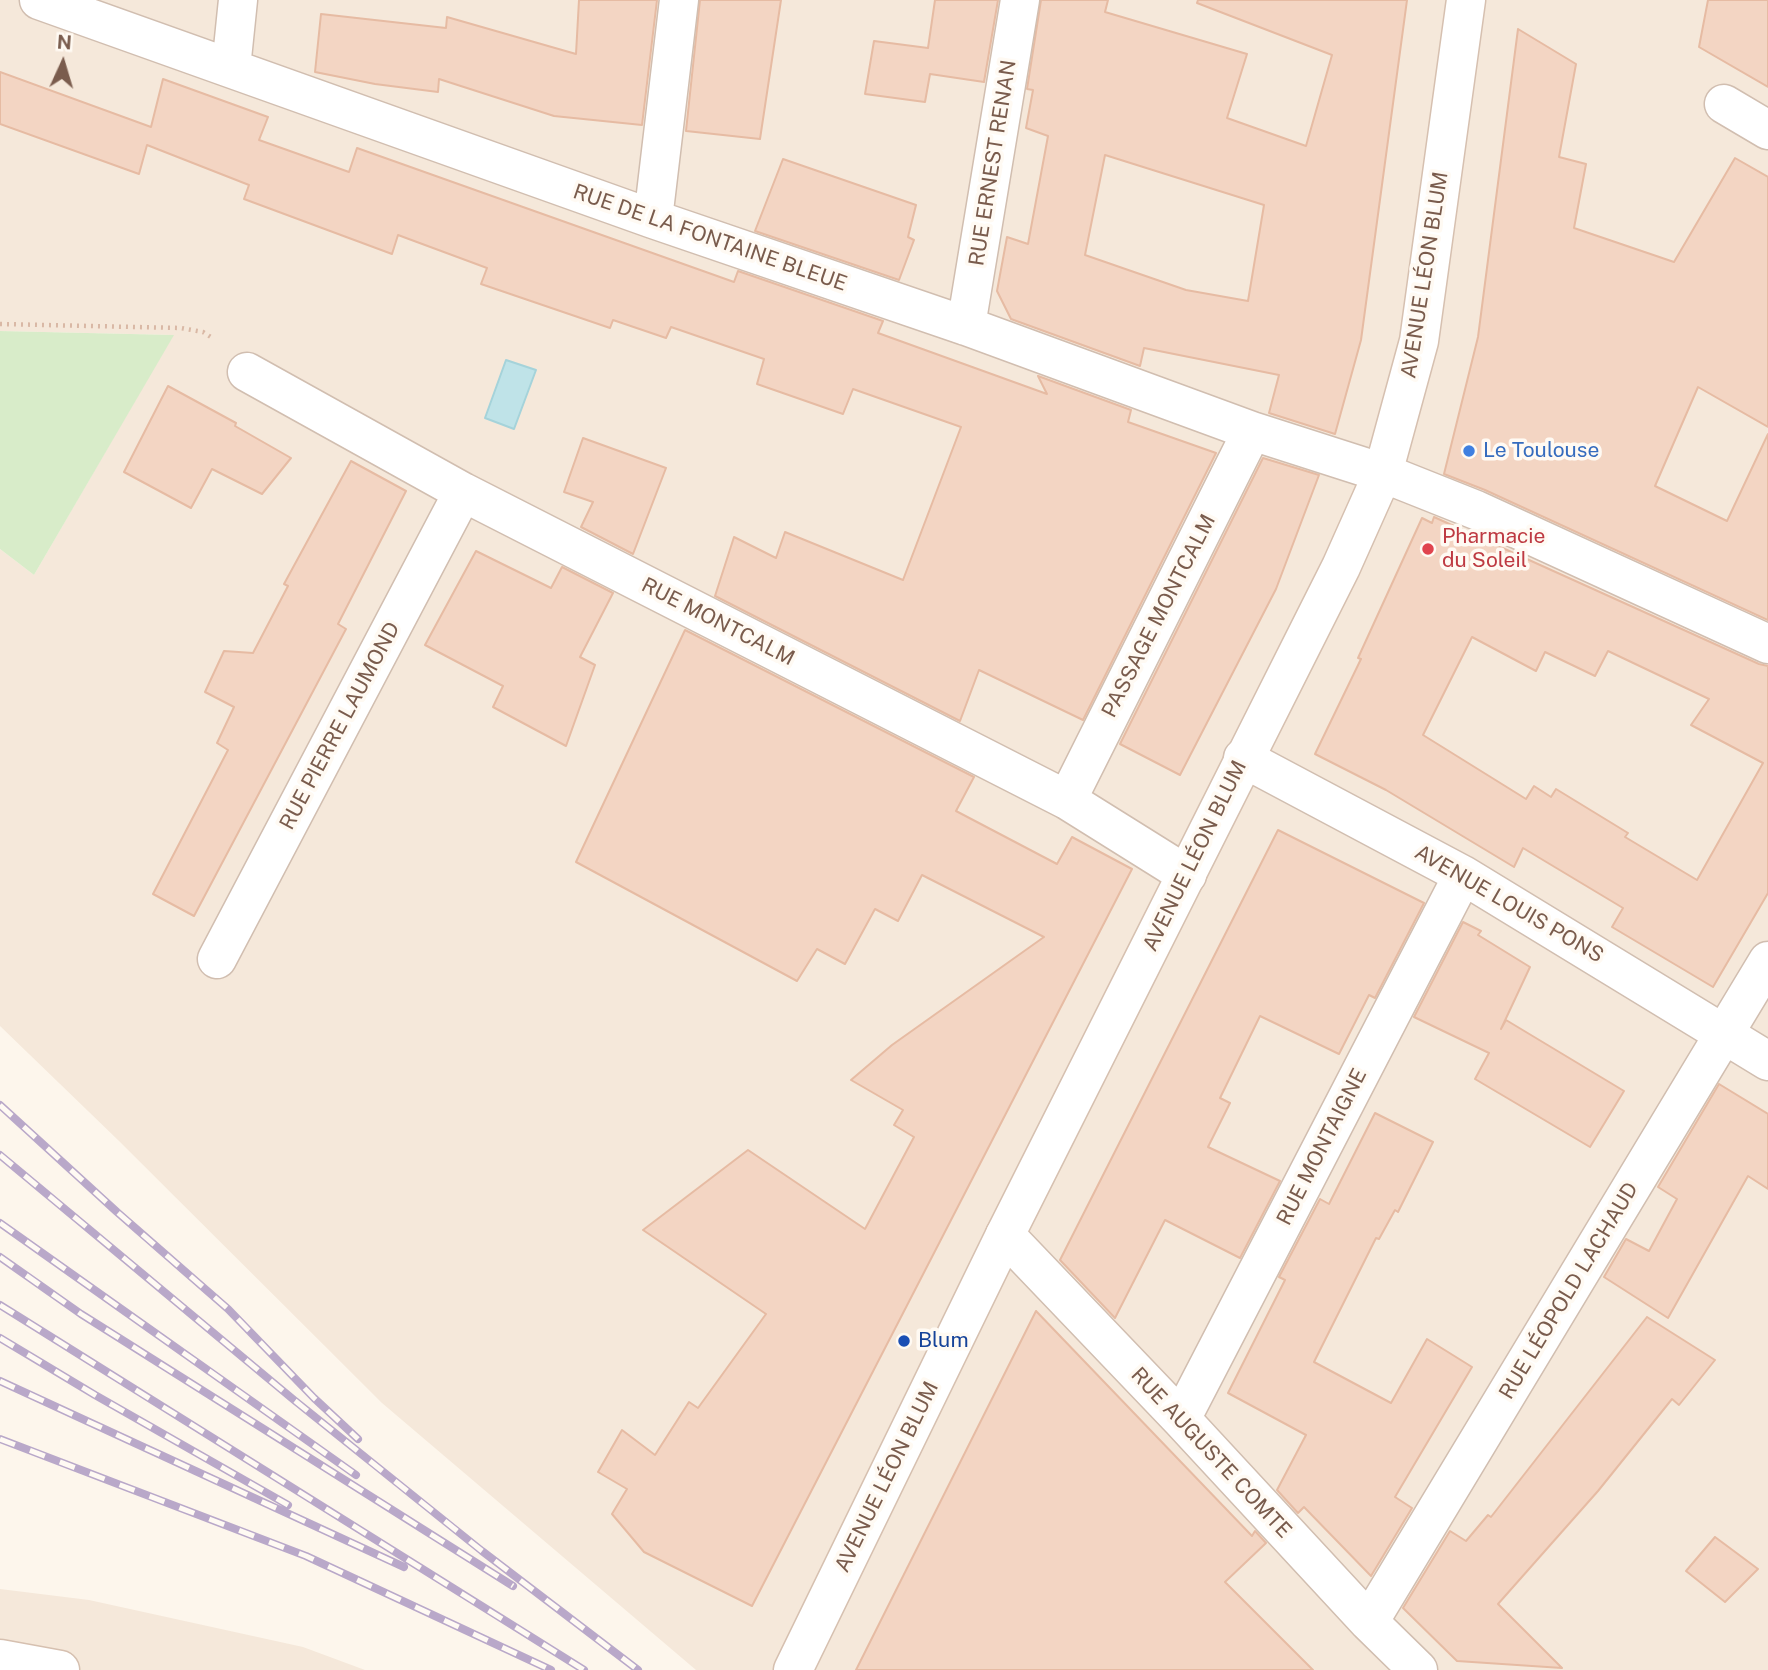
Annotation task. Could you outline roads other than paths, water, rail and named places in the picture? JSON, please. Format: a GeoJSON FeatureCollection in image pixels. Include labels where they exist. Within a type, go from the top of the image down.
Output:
{"type":"FeatureCollection","features":[{"type":"Feature","properties":{"kind":"street","name":"RUE DE LA FONTAINE BLEUE"},"geometry":{"type":"LineString","coordinates":[[38,0],[653,219],[966,326],[1252,431],[1383,473],[1475,510],[1768,644]]}},
{"type":"Feature","properties":{"kind":"street"},"geometry":{"type":"LineString","coordinates":[[231,68],[238,0]]}},
{"type":"Feature","properties":{"kind":"street"},"geometry":{"type":"LineString","coordinates":[[653,219],[679,0]]}},
{"type":"Feature","properties":{"kind":"street","name":"RUE ERNEST RENAN"},"geometry":{"type":"LineString","coordinates":[[966,326],[1020,0]]}},
{"type":"Feature","properties":{"kind":"street","name":"AVENUE LÉON BLUM"},"geometry":{"type":"LineString","coordinates":[[793,1670],[1005,1235],[1341,567],[1383,473],[1419,341],[1466,0]]}},
{"type":"Feature","properties":{"kind":"street"},"geometry":{"type":"LineString","coordinates":[[1724,104],[1768,130]]}},
{"type":"Feature","properties":{"kind":"street","name":"RUE MONTCALM"},"geometry":{"type":"LineString","coordinates":[[247,372],[463,492],[1067,800],[1187,875]]}},
{"type":"Feature","properties":{"kind":"street","name":"PASSAGE MONTCALM"},"geometry":{"type":"LineString","coordinates":[[1067,800],[1252,431]]}},
{"type":"Feature","properties":{"kind":"street","name":"RUE PIERRE LAUMOND"},"geometry":{"type":"LineString","coordinates":[[217,960],[463,492]]}},
{"type":"Feature","properties":{"kind":"street","name":"AVENUE LOUIS PONS"},"geometry":{"type":"LineString","coordinates":[[1244,758],[1463,875],[1768,1061]]}},
{"type":"Feature","properties":{"kind":"street","name":"RUE MONTAIGNE"},"geometry":{"type":"LineString","coordinates":[[1181,1419],[1463,875]]}},
{"type":"Feature","properties":{"kind":"street","name":"RUE LÉOPOLD LACHAUD"},"geometry":{"type":"LineString","coordinates":[[1369,1622],[1768,961]]}},
{"type":"Feature","properties":{"kind":"street","name":"RUE AUGUSTE COMTE"},"geometry":{"type":"LineString","coordinates":[[1005,1235],[1181,1419],[1369,1622],[1418,1670]]}},
{"type":"Feature","properties":{"kind":"street"},"geometry":{"type":"LineString","coordinates":[[0,1659],[60,1670]]}},
{"type":"Feature","properties":{"kind":"water"},"geometry":{"type":"Polygon","coordinates":[[[506,360],[536,370],[514,429],[485,418],[506,360]]]}},
{"type":"Feature","properties":{"kind":"railway"},"geometry":{"type":"LineString","coordinates":[[0,1105],[228,1309],[314,1398],[358,1439]]}},
{"type":"Feature","properties":{"kind":"railway"},"geometry":{"type":"LineString","coordinates":[[0,1155],[294,1400],[482,1551],[638,1670]]}},
{"type":"Feature","properties":{"kind":"railway"},"geometry":{"type":"LineString","coordinates":[[0,1223],[356,1475]]}},
{"type":"Feature","properties":{"kind":"railway"},"geometry":{"type":"LineString","coordinates":[[0,1257],[81,1314],[513,1586]]}},
{"type":"Feature","properties":{"kind":"railway"},"geometry":{"type":"LineString","coordinates":[[0,1305],[584,1670]]}},
{"type":"Feature","properties":{"kind":"railway"},"geometry":{"type":"LineString","coordinates":[[0,1338],[288,1505]]}},
{"type":"Feature","properties":{"kind":"railway"},"geometry":{"type":"LineString","coordinates":[[0,1381],[404,1567]]}},
{"type":"Feature","properties":{"kind":"railway"},"geometry":{"type":"LineString","coordinates":[[0,1439],[306,1556],[551,1670]]}},
{"type":"Feature","properties":{"kind":"place","name":"Le Toulouse"},"geometry":{"type":"Point","coordinates":[1469,451]}},
{"type":"Feature","properties":{"kind":"place","name":"Pharmacie du Soleil"},"geometry":{"type":"Point","coordinates":[1428,549]}},
{"type":"Feature","properties":{"kind":"place","name":"Blum"},"geometry":{"type":"Point","coordinates":[904,1341]}}]}
